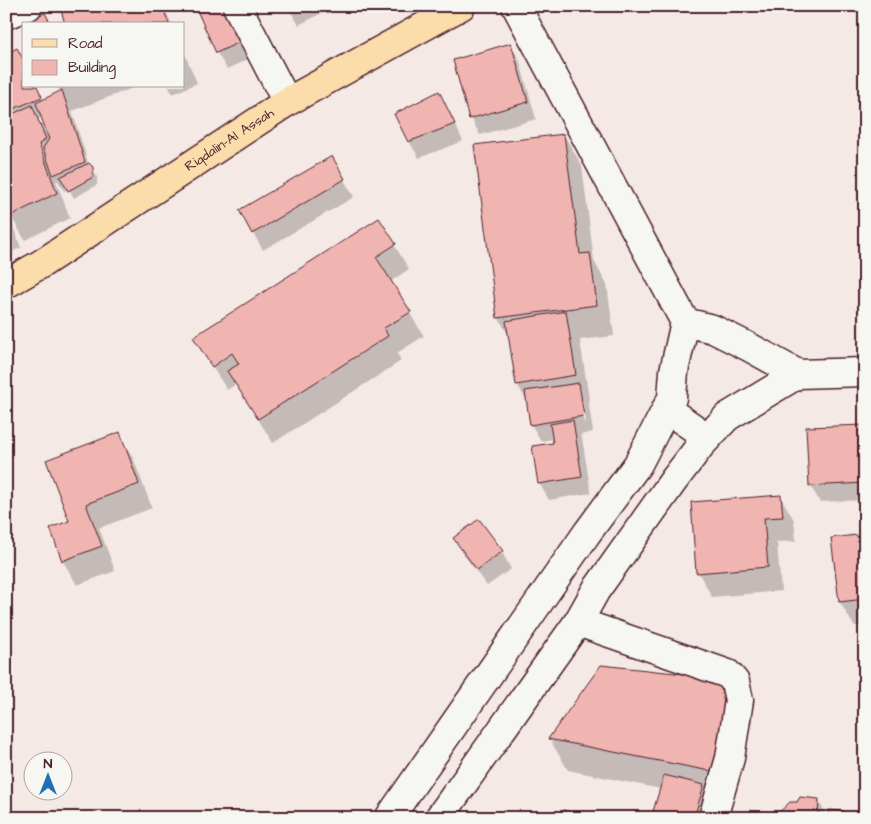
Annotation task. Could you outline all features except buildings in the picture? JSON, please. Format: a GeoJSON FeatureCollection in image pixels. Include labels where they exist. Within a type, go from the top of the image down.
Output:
{"type":"FeatureCollection","features":[{"type":"Feature","properties":{"kind":"main road","name":"Riqdalin-Al Assah"},"geometry":{"type":"LineString","coordinates":[[6,284],[41,264],[287,102],[461,6]]}},
{"type":"Feature","properties":{"kind":"street"},"geometry":{"type":"LineString","coordinates":[[6,15],[28,6]]}},
{"type":"Feature","properties":{"kind":"street"},"geometry":{"type":"LineString","coordinates":[[237,6],[287,102]]}},
{"type":"Feature","properties":{"kind":"street"},"geometry":{"type":"LineString","coordinates":[[388,818],[581,541],[638,464],[672,398],[674,372],[685,322],[516,6]]}},
{"type":"Feature","properties":{"kind":"street"},"geometry":{"type":"LineString","coordinates":[[685,322],[713,329],[798,374]]}},
{"type":"Feature","properties":{"kind":"street"},"geometry":{"type":"LineString","coordinates":[[440,818],[578,622],[596,590],[674,480],[700,446],[727,417],[798,374],[865,372]]}},
{"type":"Feature","properties":{"kind":"street"},"geometry":{"type":"LineString","coordinates":[[666,409],[708,437]]}},
{"type":"Feature","properties":{"kind":"street"},"geometry":{"type":"LineString","coordinates":[[578,622],[728,674],[735,682],[739,700],[730,758],[713,818]]}}]}
